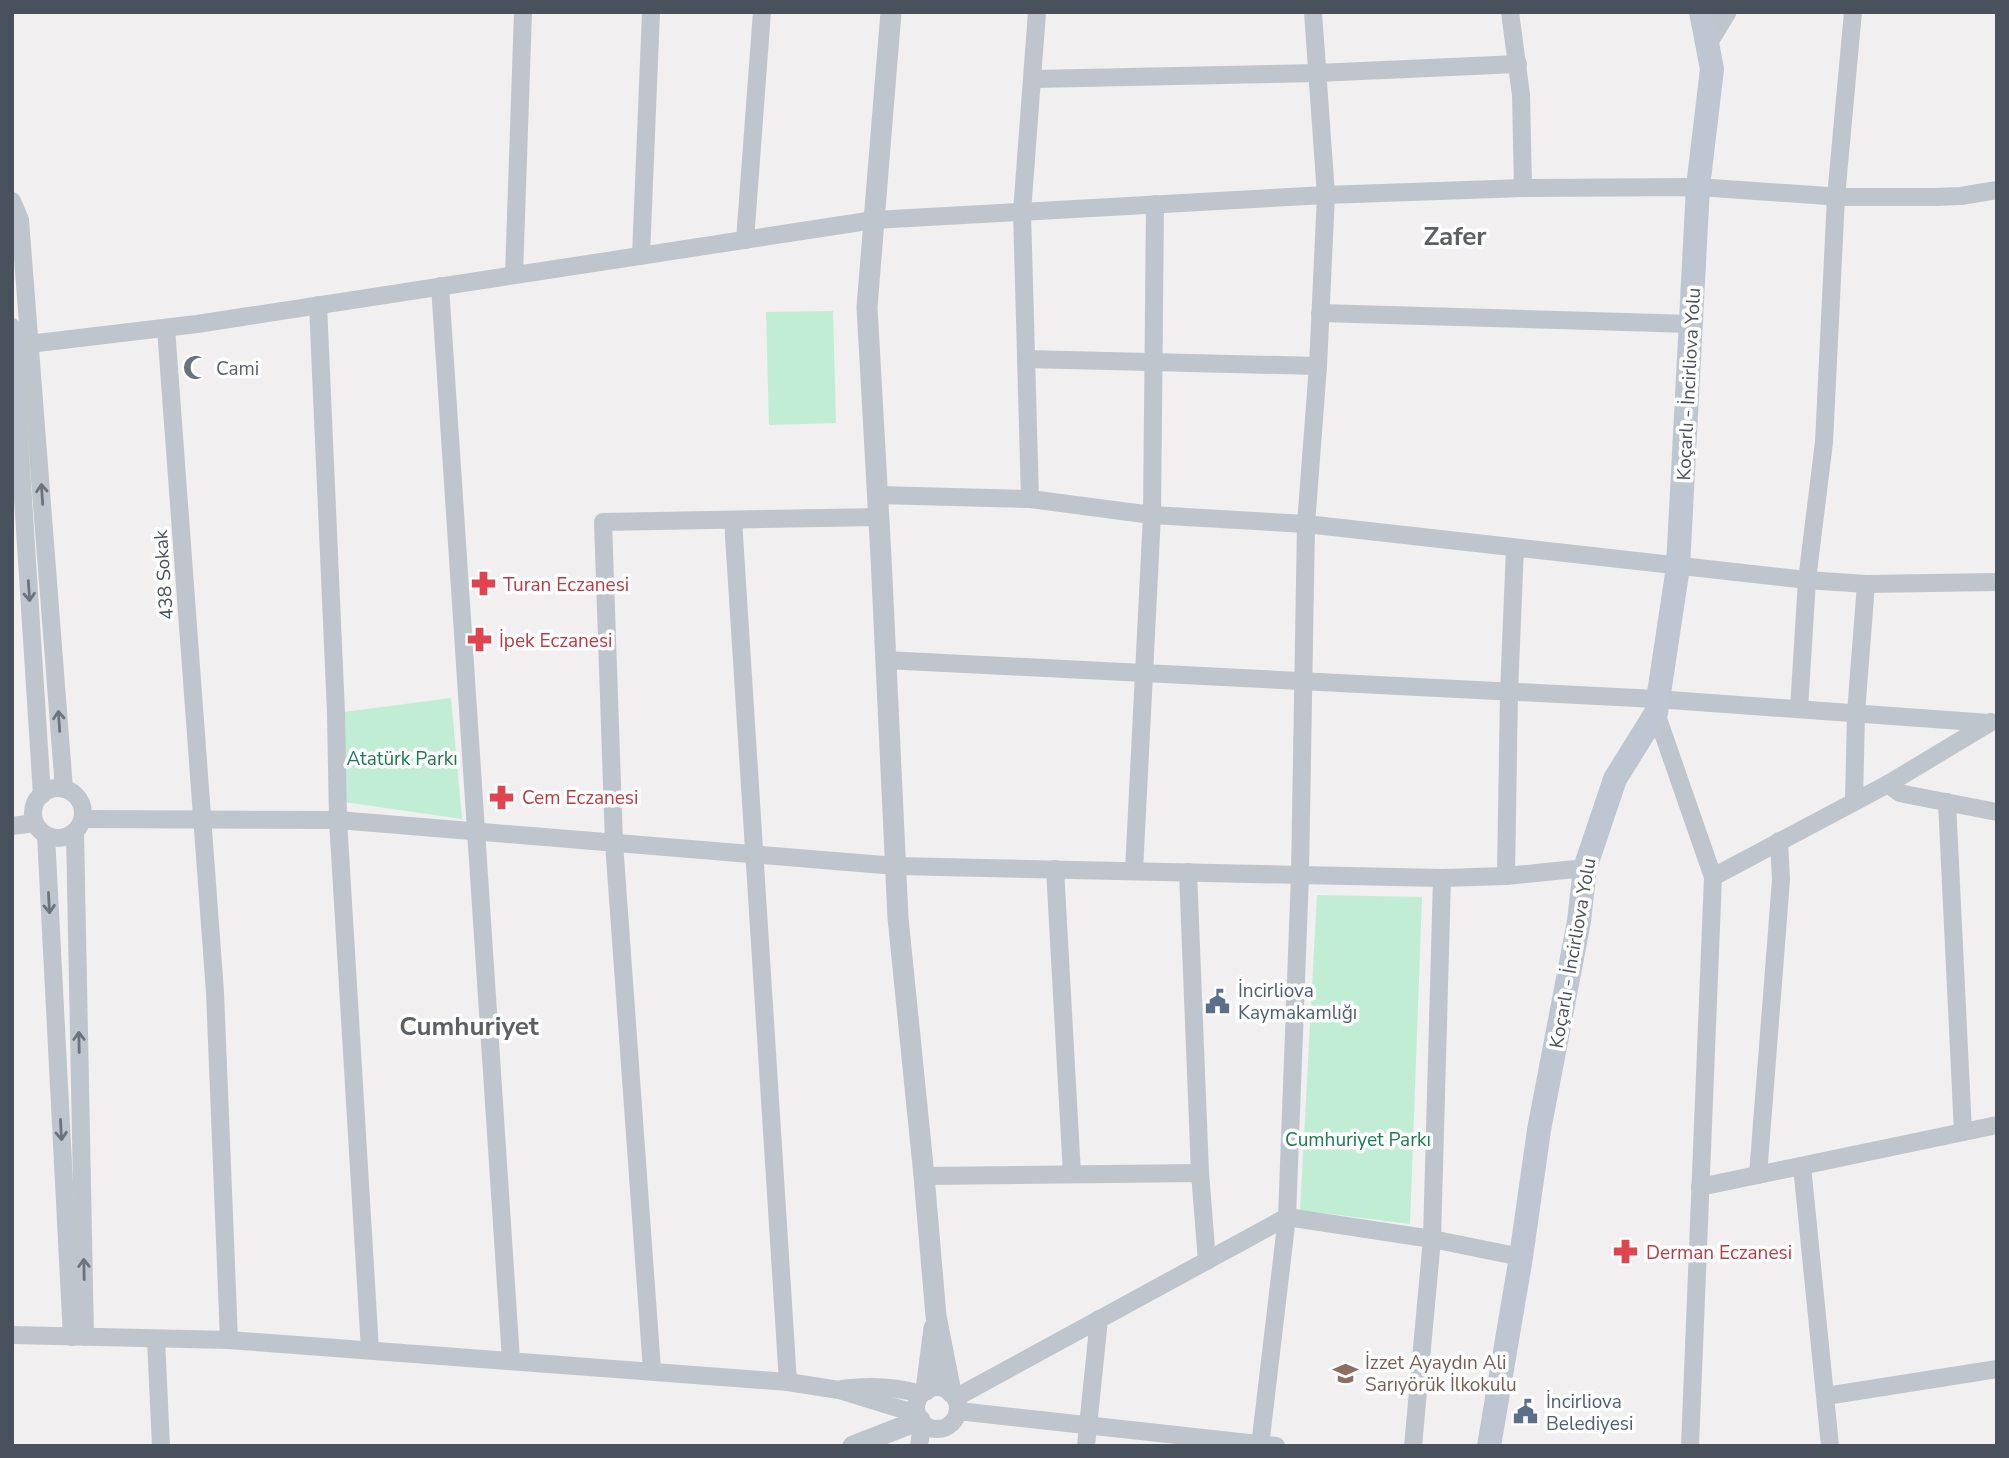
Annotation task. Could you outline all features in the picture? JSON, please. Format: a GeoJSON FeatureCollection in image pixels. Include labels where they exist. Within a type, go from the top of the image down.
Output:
{"type":"FeatureCollection","features":[{"type":"Feature","properties":{"kind":"main road","name":"Koçarlı - İncirliova Yolu"},"geometry":{"type":"LineString","coordinates":[[1489,1446],[1539,1130],[1579,921],[1585,867],[1615,779],[1656,706],[1678,567],[1698,187],[1712,69],[1701,12]]}},
{"type":"Feature","properties":{"kind":"street"},"geometry":{"type":"LineString","coordinates":[[514,275],[523,12]]}},
{"type":"Feature","properties":{"kind":"street"},"geometry":{"type":"LineString","coordinates":[[641,256],[651,12]]}},
{"type":"Feature","properties":{"kind":"street"},"geometry":{"type":"LineString","coordinates":[[745,240],[762,12]]}},
{"type":"Feature","properties":{"kind":"street"},"geometry":{"type":"LineString","coordinates":[[12,1335],[229,1340],[788,1382],[839,1390],[920,1419],[936,1430],[951,1424],[955,1400],[936,1316],[898,918],[867,307],[891,12]]}},
{"type":"Feature","properties":{"kind":"street"},"geometry":{"type":"LineString","coordinates":[[1030,499],[1022,212],[1037,12]]}},
{"type":"Feature","properties":{"kind":"street"},"geometry":{"type":"LineString","coordinates":[[839,1390],[867,1386],[899,1387],[924,1392],[939,1387],[955,1400],[1089,1425],[1265,1445],[1287,1217],[1300,875],[1306,524],[1318,366],[1326,195],[1313,12]]}},
{"type":"Feature","properties":{"kind":"street"},"geometry":{"type":"LineString","coordinates":[[1510,12],[1523,125],[1523,188]]}},
{"type":"Feature","properties":{"kind":"street"},"geometry":{"type":"LineString","coordinates":[[1707,43],[1726,12]]}},
{"type":"Feature","properties":{"kind":"street"},"geometry":{"type":"LineString","coordinates":[[1799,709],[1807,580],[1824,442],[1836,197],[1853,12]]}},
{"type":"Feature","properties":{"kind":"street"},"geometry":{"type":"LineString","coordinates":[[1033,79],[1317,73],[1518,64]]}},
{"type":"Feature","properties":{"kind":"street"},"geometry":{"type":"LineString","coordinates":[[19,345],[166,328],[874,220],[1326,195],[1523,188],[1698,187],[1836,197],[1961,196],[1997,190]]}},
{"type":"Feature","properties":{"kind":"street"},"geometry":{"type":"LineString","coordinates":[[12,201],[20,220],[19,345],[42,795]]}},
{"type":"Feature","properties":{"kind":"street"},"geometry":{"type":"LineString","coordinates":[[1134,871],[1152,515],[1155,204]]}},
{"type":"Feature","properties":{"kind":"street"},"geometry":{"type":"LineString","coordinates":[[440,286],[511,1360]]}},
{"type":"Feature","properties":{"kind":"street"},"geometry":{"type":"LineString","coordinates":[[318,305],[336,713],[338,820],[370,1350]]}},
{"type":"Feature","properties":{"kind":"street"},"geometry":{"type":"LineString","coordinates":[[1320,313],[1691,324]]}},
{"type":"Feature","properties":{"kind":"street"},"geometry":{"type":"LineString","coordinates":[[12,327],[19,345],[64,789]]}},
{"type":"Feature","properties":{"kind":"street","name":"438 Sokak"},"geometry":{"type":"LineString","coordinates":[[166,328],[215,992],[228,1262],[229,1340]]}},
{"type":"Feature","properties":{"kind":"street"},"geometry":{"type":"LineString","coordinates":[[1026,359],[1318,366]]}},
{"type":"Feature","properties":{"kind":"street"},"geometry":{"type":"LineString","coordinates":[[878,495],[1030,499],[1152,515],[1306,524],[1807,580],[1867,584],[1997,583]]}},
{"type":"Feature","properties":{"kind":"street"},"geometry":{"type":"LineString","coordinates":[[652,1370],[614,843],[603,522],[879,517]]}},
{"type":"Feature","properties":{"kind":"street"},"geometry":{"type":"LineString","coordinates":[[733,520],[788,1382]]}},
{"type":"Feature","properties":{"kind":"street"},"geometry":{"type":"LineString","coordinates":[[1506,876],[1515,548]]}},
{"type":"Feature","properties":{"kind":"street"},"geometry":{"type":"LineString","coordinates":[[1854,802],[1856,713],[1867,584]]}},
{"type":"Feature","properties":{"kind":"street"},"geometry":{"type":"LineString","coordinates":[[886,660],[1509,692],[1656,706],[1799,709],[1993,720]]}},
{"type":"Feature","properties":{"kind":"street"},"geometry":{"type":"LineString","coordinates":[[1656,706],[1713,877],[1690,1446]]}},
{"type":"Feature","properties":{"kind":"street"},"geometry":{"type":"LineString","coordinates":[[1713,877],[1888,784],[1993,720]]}},
{"type":"Feature","properties":{"kind":"street"},"geometry":{"type":"LineString","coordinates":[[1888,784],[1900,793],[1997,812]]}},
{"type":"Feature","properties":{"kind":"street"},"geometry":{"type":"LineString","coordinates":[[64,789],[71,792],[81,804],[79,1337],[41,829],[34,808],[42,795],[49,790],[64,789]]}},
{"type":"Feature","properties":{"kind":"street"},"geometry":{"type":"LineString","coordinates":[[1947,802],[1964,1132]]}},
{"type":"Feature","properties":{"kind":"street"},"geometry":{"type":"LineString","coordinates":[[12,826],[41,829],[61,838],[79,825],[201,819],[338,820],[896,866],[1442,878],[1506,876],[1585,867]]}},
{"type":"Feature","properties":{"kind":"street"},"geometry":{"type":"LineString","coordinates":[[1758,1175],[1781,880],[1779,841]]}},
{"type":"Feature","properties":{"kind":"street"},"geometry":{"type":"LineString","coordinates":[[1055,869],[1072,1174]]}},
{"type":"Feature","properties":{"kind":"street"},"geometry":{"type":"LineString","coordinates":[[1188,872],[1200,1173],[1207,1261]]}},
{"type":"Feature","properties":{"kind":"street"},"geometry":{"type":"LineString","coordinates":[[1413,1446],[1432,1239],[1442,878]]}},
{"type":"Feature","properties":{"kind":"street"},"geometry":{"type":"LineString","coordinates":[[1700,1187],[1964,1132],[1995,1129]]}},
{"type":"Feature","properties":{"kind":"street"},"geometry":{"type":"LineString","coordinates":[[1802,1166],[1830,1446]]}},
{"type":"Feature","properties":{"kind":"street"},"geometry":{"type":"LineString","coordinates":[[924,1176],[1200,1173]]}},
{"type":"Feature","properties":{"kind":"street"},"geometry":{"type":"LineString","coordinates":[[955,1400],[1287,1217],[1432,1239],[1521,1257]]}},
{"type":"Feature","properties":{"kind":"street"},"geometry":{"type":"LineString","coordinates":[[919,1446],[920,1419],[916,1407],[924,1392],[936,1316]]}},
{"type":"Feature","properties":{"kind":"street"},"geometry":{"type":"LineString","coordinates":[[1086,1446],[1099,1319]]}},
{"type":"Feature","properties":{"kind":"street"},"geometry":{"type":"LineString","coordinates":[[156,1340],[161,1446]]}},
{"type":"Feature","properties":{"kind":"street"},"geometry":{"type":"LineString","coordinates":[[1826,1396],[1997,1369]]}},
{"type":"Feature","properties":{"kind":"street"},"geometry":{"type":"LineString","coordinates":[[853,1446],[920,1419]]}},
{"type":"Feature","properties":{"kind":"green space"},"geometry":{"type":"Polygon","coordinates":[[[833,311],[836,423],[769,425],[766,312],[833,311]]]}},
{"type":"Feature","properties":{"kind":"green space","name":"Atatürk Parkı"},"geometry":{"type":"Polygon","coordinates":[[[451,698],[462,819],[337,801],[336,713],[451,698]]]}},
{"type":"Feature","properties":{"kind":"green space","name":"Cumhuriyet Parkı"},"geometry":{"type":"Polygon","coordinates":[[[1317,895],[1422,897],[1410,1224],[1300,1210],[1317,895]]]}},
{"type":"Feature","properties":{"kind":"place","name":"Cami"},"geometry":{"type":"Point","coordinates":[196,368]}},
{"type":"Feature","properties":{"kind":"place","name":"Turan Eczanesi"},"geometry":{"type":"Point","coordinates":[483,584]}},
{"type":"Feature","properties":{"kind":"place","name":"İpek Eczanesi"},"geometry":{"type":"Point","coordinates":[479,640]}},
{"type":"Feature","properties":{"kind":"place","name":"Cem Eczanesi"},"geometry":{"type":"Point","coordinates":[502,797]}},
{"type":"Feature","properties":{"kind":"place","name":"İncirliova Kaymakamlığı"},"geometry":{"type":"Point","coordinates":[1218,1001]}},
{"type":"Feature","properties":{"kind":"place","name":"Derman Eczanesi"},"geometry":{"type":"Point","coordinates":[1626,1252]}},
{"type":"Feature","properties":{"kind":"place","name":"İzzet Ayaydın Ali Sarıyörük İlkokulu"},"geometry":{"type":"Point","coordinates":[1345,1373]}},
{"type":"Feature","properties":{"kind":"place","name":"İncirliova Belediyesi"},"geometry":{"type":"Point","coordinates":[1526,1412]}},
{"type":"Feature","properties":{"kind":"district","name":"Zafer"},"geometry":{"type":"Point","coordinates":[1455,236]}},
{"type":"Feature","properties":{"kind":"district","name":"Cumhuriyet"},"geometry":{"type":"Point","coordinates":[469,1026]}}]}
